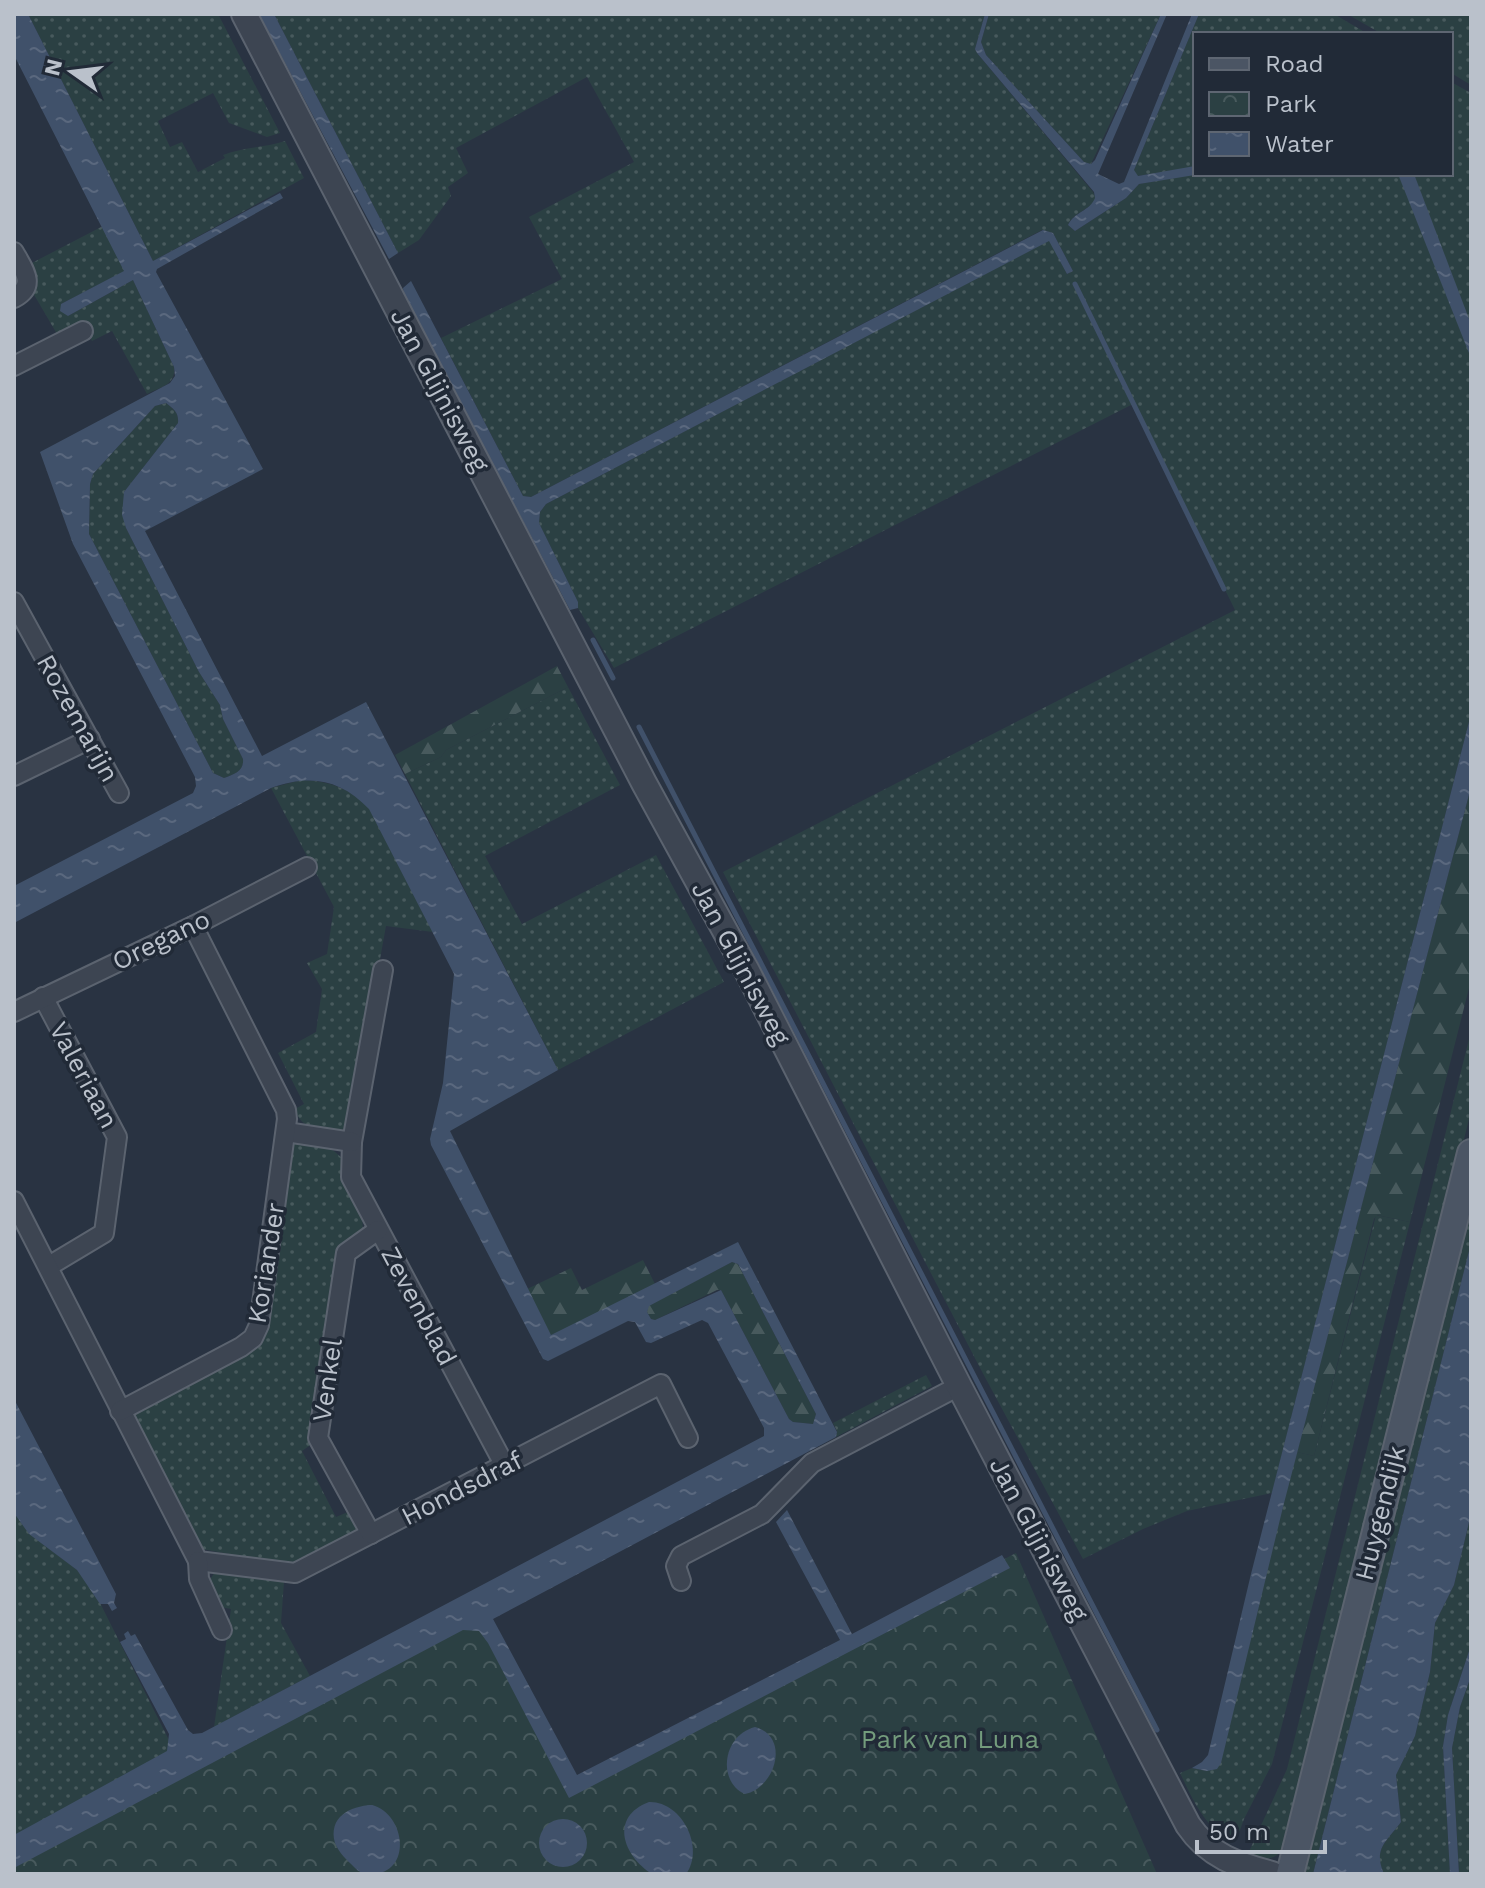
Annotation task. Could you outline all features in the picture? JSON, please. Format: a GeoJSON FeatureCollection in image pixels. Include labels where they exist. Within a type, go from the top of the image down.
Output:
{"type":"FeatureCollection","features":[{"type":"Feature","properties":{"kind":"main road","name":"Huygendijk"},"geometry":{"type":"LineString","coordinates":[[1290,1874],[1471,1153]]}},
{"type":"Feature","properties":{"kind":"street","name":"Jan Glijnisweg"},"geometry":{"type":"LineString","coordinates":[[244,14],[644,783],[747,971],[1188,1825],[1201,1843],[1223,1858],[1272,1874]]}},
{"type":"Feature","properties":{"kind":"street"},"geometry":{"type":"LineString","coordinates":[[14,252],[28,278],[19,296]]}},
{"type":"Feature","properties":{"kind":"street"},"geometry":{"type":"LineString","coordinates":[[14,366],[83,331]]}},
{"type":"Feature","properties":{"kind":"street","name":"Rozemarijn"},"geometry":{"type":"LineString","coordinates":[[14,602],[119,793]]}},
{"type":"Feature","properties":{"kind":"street"},"geometry":{"type":"LineString","coordinates":[[14,776],[90,739]]}},
{"type":"Feature","properties":{"kind":"street","name":"Oregano"},"geometry":{"type":"LineString","coordinates":[[14,1012],[307,867]]}},
{"type":"Feature","properties":{"kind":"street","name":"Koriander"},"geometry":{"type":"LineString","coordinates":[[120,1411],[241,1347],[253,1338],[259,1325],[286,1132],[286,1110],[193,926]]}},
{"type":"Feature","properties":{"kind":"street","name":"Zevenblad"},"geometry":{"type":"LineString","coordinates":[[383,970],[352,1142],[351,1177],[505,1466]]}},
{"type":"Feature","properties":{"kind":"street","name":"Valeriaan"},"geometry":{"type":"LineString","coordinates":[[43,997],[117,1137],[104,1233],[49,1266]]}},
{"type":"Feature","properties":{"kind":"street"},"geometry":{"type":"LineString","coordinates":[[286,1132],[352,1142]]}},
{"type":"Feature","properties":{"kind":"street"},"geometry":{"type":"LineString","coordinates":[[14,1201],[198,1561],[199,1579],[222,1630]]}},
{"type":"Feature","properties":{"kind":"street","name":"Venkel"},"geometry":{"type":"LineString","coordinates":[[371,1534],[318,1438],[346,1253],[378,1230]]}},
{"type":"Feature","properties":{"kind":"street","name":"Hondsdraf"},"geometry":{"type":"LineString","coordinates":[[198,1561],[295,1573],[661,1384],[688,1438]]}},
{"type":"Feature","properties":{"kind":"street"},"geometry":{"type":"LineString","coordinates":[[681,1581],[676,1566],[681,1556],[762,1514],[812,1463],[959,1386]]}},
{"type":"Feature","properties":{"kind":"green space"},"geometry":{"type":"Polygon","coordinates":[[[28,14],[218,14],[280,133],[267,137],[229,123],[213,93],[158,121],[170,147],[182,142],[198,172],[225,158],[223,155],[285,141],[304,178],[153,261],[28,14]]]}},
{"type":"Feature","properties":{"kind":"green space"},"geometry":{"type":"Polygon","coordinates":[[[274,14],[985,14],[975,49],[977,53],[1096,198],[1071,220],[1068,225],[1075,231],[1126,198],[1139,184],[1193,174],[1453,176],[1453,83],[1471,93],[1471,714],[1272,1493],[1187,1511],[1083,1559],[979,1366],[723,872],[1235,610],[1133,404],[614,668],[578,608],[578,602],[539,523],[540,512],[546,504],[1050,240],[1067,274],[1073,271],[1053,233],[1042,230],[531,497],[523,496],[441,338],[562,279],[529,217],[634,162],[587,77],[456,148],[468,173],[448,187],[451,196],[419,240],[398,253],[274,14]]]}},
{"type":"Feature","properties":{"kind":"green space"},"geometry":{"type":"Polygon","coordinates":[[[989,14],[1161,14],[1091,164],[1084,162],[986,55],[981,42],[989,14]]]}},
{"type":"Feature","properties":{"kind":"green space"},"geometry":{"type":"Polygon","coordinates":[[[1199,14],[1334,14],[1365,32],[1193,32],[1193,167],[1137,176],[1134,170],[1199,14]]]}},
{"type":"Feature","properties":{"kind":"green space"},"geometry":{"type":"Polygon","coordinates":[[[1347,14],[1471,14],[1471,85],[1453,74],[1453,32],[1378,32],[1347,14]]]}},
{"type":"Feature","properties":{"kind":"green space"},"geometry":{"type":"Polygon","coordinates":[[[103,226],[125,271],[61,304],[68,316],[133,280],[174,367],[170,382],[147,394],[112,331],[92,341],[81,322],[57,334],[33,293],[36,280],[28,265],[103,226]]]}},
{"type":"Feature","properties":{"kind":"green space"},"geometry":{"type":"Polygon","coordinates":[[[166,403],[178,416],[178,423],[124,492],[126,528],[199,672],[220,705],[223,719],[243,759],[240,769],[224,778],[213,773],[89,534],[93,474],[155,406],[166,403]]]}},
{"type":"Feature","properties":{"kind":"green space"},"geometry":{"type":"Polygon","coordinates":[[[557,666],[568,687],[405,774],[395,755],[557,666]]]}},
{"type":"Feature","properties":{"kind":"green space"},"geometry":{"type":"Polygon","coordinates":[[[568,687],[620,785],[485,856],[522,924],[656,855],[724,982],[558,1070],[405,774],[568,687]]]}},
{"type":"Feature","properties":{"kind":"green space"},"geometry":{"type":"Polygon","coordinates":[[[301,780],[338,787],[369,808],[433,932],[386,926],[350,1125],[338,1132],[306,1125],[298,1116],[295,1109],[304,1104],[278,1053],[316,1032],[322,989],[307,963],[327,954],[334,907],[271,788],[301,780]]]}},
{"type":"Feature","properties":{"kind":"green space"},"geometry":{"type":"Polygon","coordinates":[[[1471,787],[1471,980],[1410,1222],[1377,1215],[1374,1219],[1314,1456],[1297,1452],[1471,787]]]}},
{"type":"Feature","properties":{"kind":"green space"},"geometry":{"type":"Polygon","coordinates":[[[1471,1031],[1471,1111],[1291,1829],[1285,1846],[1276,1856],[1246,1858],[1287,1769],[1471,1031]]]}},
{"type":"Feature","properties":{"kind":"green space"},"geometry":{"type":"Polygon","coordinates":[[[293,1139],[327,1145],[342,1158],[341,1176],[362,1213],[363,1231],[343,1242],[336,1250],[312,1444],[302,1451],[336,1517],[348,1512],[358,1531],[294,1566],[202,1549],[194,1540],[133,1424],[137,1413],[258,1346],[267,1329],[293,1139]]]}},
{"type":"Feature","properties":{"kind":"green space"},"geometry":{"type":"Polygon","coordinates":[[[1471,1177],[1471,1243],[1313,1874],[1297,1874],[1471,1177]]]}},
{"type":"Feature","properties":{"kind":"green space"},"geometry":{"type":"Polygon","coordinates":[[[1376,1215],[1410,1222],[1272,1764],[1236,1841],[1209,1823],[1180,1773],[1192,1768],[1207,1771],[1297,1452],[1314,1456],[1376,1215]]]}},
{"type":"Feature","properties":{"kind":"green space"},"geometry":{"type":"Polygon","coordinates":[[[643,1260],[655,1284],[551,1336],[527,1289],[571,1268],[582,1290],[643,1260]]]}},
{"type":"Feature","properties":{"kind":"green space"},"geometry":{"type":"Polygon","coordinates":[[[732,1262],[738,1264],[816,1414],[813,1424],[789,1419],[721,1290],[655,1320],[647,1312],[648,1306],[732,1262]]]}},
{"type":"Feature","properties":{"kind":"green space"},"geometry":{"type":"Polygon","coordinates":[[[926,1375],[932,1386],[836,1437],[833,1423],[926,1375]]]}},
{"type":"Feature","properties":{"kind":"green space"},"geometry":{"type":"Polygon","coordinates":[[[14,1513],[30,1534],[77,1570],[96,1595],[177,1756],[14,1847],[14,1513]]]}},
{"type":"Feature","properties":{"kind":"green space"},"geometry":{"type":"Polygon","coordinates":[[[1471,1514],[1471,1645],[1448,1715],[1443,1746],[1450,1874],[1384,1874],[1381,1852],[1401,1822],[1396,1775],[1415,1736],[1430,1672],[1435,1623],[1454,1585],[1471,1514]]]}},
{"type":"Feature","properties":{"kind":"green space","name":"Park van Luna"},"geometry":{"type":"Polygon","coordinates":[[[1016,1553],[1157,1874],[14,1874],[14,1847],[476,1602],[576,1778],[1016,1553]]]}},
{"type":"Feature","properties":{"kind":"green space"},"geometry":{"type":"Polygon","coordinates":[[[216,1570],[284,1582],[281,1623],[310,1676],[214,1727],[231,1609],[220,1607],[208,1583],[216,1570]]]}},
{"type":"Feature","properties":{"kind":"green space"},"geometry":{"type":"Polygon","coordinates":[[[1471,1676],[1471,1874],[1459,1874],[1452,1748],[1460,1707],[1471,1676]]]}},
{"type":"Feature","properties":{"kind":"water"},"geometry":{"type":"Polygon","coordinates":[[[14,14],[28,14],[153,261],[280,193],[283,198],[157,269],[263,469],[145,531],[262,756],[366,702],[558,1070],[450,1131],[551,1335],[738,1242],[837,1432],[836,1437],[493,1619],[577,1775],[840,1640],[776,1522],[787,1510],[852,1634],[1002,1555],[1010,1568],[569,1798],[488,1643],[479,1631],[463,1630],[14,1868],[14,1835],[167,1751],[169,1734],[120,1642],[126,1639],[124,1634],[128,1631],[131,1636],[135,1634],[188,1730],[193,1734],[202,1733],[764,1436],[764,1428],[708,1323],[702,1320],[651,1343],[646,1342],[635,1322],[628,1321],[548,1361],[543,1359],[431,1145],[443,1083],[454,974],[369,809],[347,791],[336,785],[312,781],[271,788],[14,923],[14,886],[193,793],[196,786],[195,777],[73,544],[40,452],[170,383],[175,376],[174,367],[133,280],[68,316],[60,311],[61,304],[124,271],[14,55],[14,14]],[[166,403],[155,406],[93,474],[89,534],[213,773],[224,778],[240,769],[243,759],[223,719],[220,705],[199,672],[122,515],[124,492],[178,423],[178,416],[166,403]],[[732,1262],[649,1306],[647,1312],[655,1320],[721,1290],[789,1419],[813,1424],[816,1414],[738,1264],[732,1262]]]}},
{"type":"Feature","properties":{"kind":"water"},"geometry":{"type":"Polygon","coordinates":[[[259,14],[274,14],[398,253],[389,259],[259,14]]]}},
{"type":"Feature","properties":{"kind":"water"},"geometry":{"type":"Polygon","coordinates":[[[985,14],[989,14],[981,42],[986,55],[1084,162],[1091,164],[1161,14],[1167,14],[1098,174],[1119,184],[1124,182],[1192,14],[1199,14],[1134,170],[1138,176],[1193,166],[1193,175],[1139,184],[1126,198],[1075,231],[1068,225],[1093,202],[1094,192],[975,49],[985,14]]]}},
{"type":"Feature","properties":{"kind":"water"},"geometry":{"type":"Polygon","coordinates":[[[1399,176],[1415,176],[1471,324],[1471,358],[1399,176]]]}},
{"type":"Feature","properties":{"kind":"water"},"geometry":{"type":"Polygon","coordinates":[[[1043,230],[1053,233],[1073,271],[1067,274],[1049,241],[546,504],[540,512],[539,523],[578,602],[578,608],[570,610],[403,288],[411,281],[523,496],[531,497],[1043,230]]]}},
{"type":"Feature","properties":{"kind":"water"},"geometry":{"type":"Polygon","coordinates":[[[1471,714],[1471,787],[1283,1507],[1221,1763],[1217,1769],[1207,1771],[1192,1768],[1208,1755],[1251,1574],[1471,714]]]}},
{"type":"Feature","properties":{"kind":"water"},"geometry":{"type":"Polygon","coordinates":[[[1471,1243],[1471,1514],[1454,1585],[1435,1623],[1430,1672],[1415,1736],[1396,1775],[1401,1822],[1381,1852],[1384,1874],[1313,1874],[1471,1243]]]}},
{"type":"Feature","properties":{"kind":"water"},"geometry":{"type":"Polygon","coordinates":[[[14,1399],[116,1594],[114,1603],[117,1608],[112,1611],[108,1604],[100,1604],[77,1570],[29,1534],[14,1513],[14,1399]]]}},
{"type":"Feature","properties":{"kind":"water"},"geometry":{"type":"Polygon","coordinates":[[[1471,1645],[1471,1676],[1460,1707],[1452,1748],[1459,1874],[1450,1874],[1443,1746],[1448,1715],[1471,1645]]]}},
{"type":"Feature","properties":{"kind":"water"},"geometry":{"type":"Polygon","coordinates":[[[755,1727],[773,1741],[775,1762],[764,1782],[756,1790],[745,1794],[730,1780],[727,1760],[735,1740],[755,1727]]]}},
{"type":"Feature","properties":{"kind":"water"},"geometry":{"type":"Polygon","coordinates":[[[649,1802],[671,1809],[687,1828],[693,1852],[686,1874],[652,1874],[628,1847],[625,1827],[629,1817],[649,1802]]]}},
{"type":"Feature","properties":{"kind":"water"},"geometry":{"type":"Polygon","coordinates":[[[372,1805],[392,1820],[400,1843],[394,1864],[384,1871],[368,1874],[358,1871],[343,1856],[335,1843],[334,1834],[335,1826],[343,1815],[372,1805]]]}},
{"type":"Feature","properties":{"kind":"water"},"geometry":{"type":"Polygon","coordinates":[[[563,1819],[580,1826],[587,1843],[580,1860],[563,1867],[546,1860],[539,1843],[546,1826],[563,1819]]]}},
{"type":"Feature","properties":{"kind":"waterway"},"geometry":{"type":"LineString","coordinates":[[1075,284],[1224,589]]}},
{"type":"Feature","properties":{"kind":"waterway"},"geometry":{"type":"LineString","coordinates":[[593,640],[613,678]]}},
{"type":"Feature","properties":{"kind":"waterway"},"geometry":{"type":"LineString","coordinates":[[639,727],[1157,1730]]}}]}
